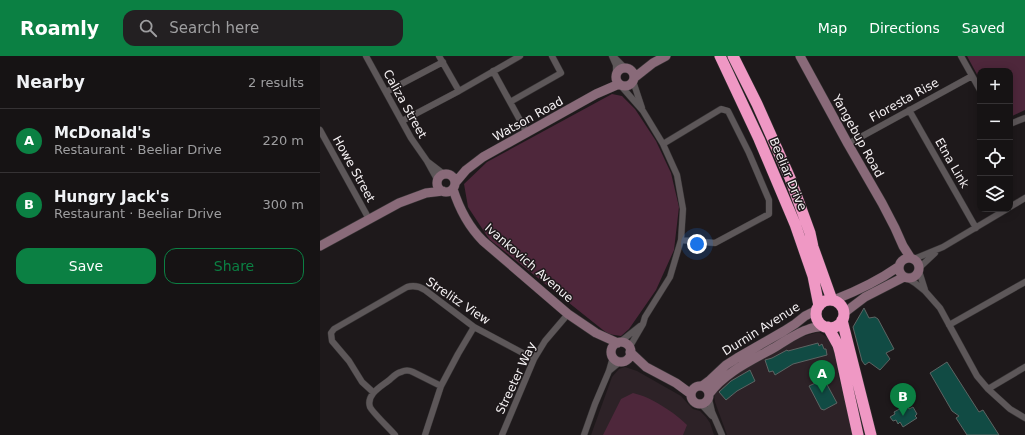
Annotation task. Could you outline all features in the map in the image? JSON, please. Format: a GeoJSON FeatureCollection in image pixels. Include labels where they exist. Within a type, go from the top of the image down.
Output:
{"type":"FeatureCollection","features":[{"type":"Feature","properties":{"kind":"highway","name":"Beeliar Drive"},"geometry":{"type":"LineString","coordinates":[[720,56],[760,139],[794,224],[813,276],[818,308]]}},
{"type":"Feature","properties":{"kind":"highway","name":"Beeliar Drive"},"geometry":{"type":"LineString","coordinates":[[733,56],[769,130],[793,185],[826,285],[833,300]]}},
{"type":"Feature","properties":{"kind":"highway"},"geometry":{"type":"LineString","coordinates":[[858,435],[838,345],[826,327],[818,320],[818,308],[824,301],[833,300],[841,305],[871,435]]}},
{"type":"Feature","properties":{"kind":"highway"},"geometry":{"type":"LineString","coordinates":[[826,327],[838,325],[843,317]]}},
{"type":"Feature","properties":{"kind":"street","name":"Caliza Street"},"geometry":{"type":"LineString","coordinates":[[366,56],[411,138],[446,184]]}},
{"type":"Feature","properties":{"kind":"street"},"geometry":{"type":"LineString","coordinates":[[439,56],[459,91]]}},
{"type":"Feature","properties":{"kind":"street"},"geometry":{"type":"LineString","coordinates":[[402,121],[459,91],[513,58],[520,56]]}},
{"type":"Feature","properties":{"kind":"street"},"geometry":{"type":"LineString","coordinates":[[510,102],[561,73],[552,56]]}},
{"type":"Feature","properties":{"kind":"street"},"geometry":{"type":"LineString","coordinates":[[613,56],[631,74],[643,111]]}},
{"type":"Feature","properties":{"kind":"street"},"geometry":{"type":"LineString","coordinates":[[609,371],[622,361],[629,358],[630,350],[645,317],[670,278],[681,240],[683,209],[677,175],[663,144],[643,111],[618,80],[613,56]]}},
{"type":"Feature","properties":{"kind":"street"},"geometry":{"type":"LineString","coordinates":[[631,74],[666,56]]}},
{"type":"Feature","properties":{"kind":"street","name":"Yangebup Road"},"geometry":{"type":"LineString","coordinates":[[800,56],[882,203],[903,246],[912,258]]}},
{"type":"Feature","properties":{"kind":"street"},"geometry":{"type":"LineString","coordinates":[[961,56],[977,85]]}},
{"type":"Feature","properties":{"kind":"street"},"geometry":{"type":"LineString","coordinates":[[386,92],[443,62]]}},
{"type":"Feature","properties":{"kind":"street"},"geometry":{"type":"LineString","coordinates":[[618,80],[620,69],[631,74]]}},
{"type":"Feature","properties":{"kind":"street"},"geometry":{"type":"LineString","coordinates":[[493,71],[527,133]]}},
{"type":"Feature","properties":{"kind":"street"},"geometry":{"type":"LineString","coordinates":[[618,80],[627,86],[630,85],[631,74]]}},
{"type":"Feature","properties":{"kind":"street","name":"Floresta Rise"},"geometry":{"type":"LineString","coordinates":[[848,144],[972,76]]}},
{"type":"Feature","properties":{"kind":"street","name":"Watson Road"},"geometry":{"type":"LineString","coordinates":[[320,246],[399,203],[446,184],[483,157],[603,91],[618,80]]}},
{"type":"Feature","properties":{"kind":"street"},"geometry":{"type":"LineString","coordinates":[[663,144],[721,109],[728,111],[749,153],[769,200],[769,214],[715,243],[681,240]]}},
{"type":"Feature","properties":{"kind":"street","name":"Etna Link"},"geometry":{"type":"LineString","coordinates":[[909,110],[976,228]]}},
{"type":"Feature","properties":{"kind":"street"},"geometry":{"type":"LineString","coordinates":[[1013,123],[1025,118]]}},
{"type":"Feature","properties":{"kind":"street","name":"Howe Street"},"geometry":{"type":"LineString","coordinates":[[320,130],[369,219]]}},
{"type":"Feature","properties":{"kind":"street","name":"Ivankovich Avenue"},"geometry":{"type":"LineString","coordinates":[[446,184],[473,230],[483,241],[568,314],[596,333],[619,343]]}},
{"type":"Feature","properties":{"kind":"street"},"geometry":{"type":"LineString","coordinates":[[1013,205],[1025,198]]}},
{"type":"Feature","properties":{"kind":"street"},"geometry":{"type":"LineString","coordinates":[[843,317],[865,297],[906,278],[915,276],[931,256],[943,247],[1002,212]]}},
{"type":"Feature","properties":{"kind":"street","name":"Yangebup Road"},"geometry":{"type":"LineString","coordinates":[[895,228],[900,264]]}},
{"type":"Feature","properties":{"kind":"street"},"geometry":{"type":"LineString","coordinates":[[833,300],[853,293],[873,283],[900,264],[905,258],[912,258],[943,247]]}},
{"type":"Feature","properties":{"kind":"street"},"geometry":{"type":"LineString","coordinates":[[912,258],[918,262],[925,291]]}},
{"type":"Feature","properties":{"kind":"street"},"geometry":{"type":"LineString","coordinates":[[900,264],[900,272],[925,291],[940,308],[977,376],[988,389],[1010,409],[1025,418]]}},
{"type":"Feature","properties":{"kind":"street"},"geometry":{"type":"LineString","coordinates":[[950,325],[1025,282]]}},
{"type":"Feature","properties":{"kind":"street","name":"Strelitz View"},"geometry":{"type":"LineString","coordinates":[[374,392],[362,382],[349,361],[332,341],[331,333],[334,329],[407,287],[417,286],[425,290],[474,327],[534,359]]}},
{"type":"Feature","properties":{"kind":"street","name":"Durnin Avenue"},"geometry":{"type":"LineString","coordinates":[[696,389],[710,380],[736,358],[784,331],[804,316],[818,308]]}},
{"type":"Feature","properties":{"kind":"street","name":"Streeter Way"},"geometry":{"type":"LineString","coordinates":[[502,435],[534,359],[545,341],[568,314]]}},
{"type":"Feature","properties":{"kind":"street"},"geometry":{"type":"LineString","coordinates":[[584,435],[609,371],[613,347],[643,324]]}},
{"type":"Feature","properties":{"kind":"street"},"geometry":{"type":"LineString","coordinates":[[425,435],[441,386],[474,327]]}},
{"type":"Feature","properties":{"kind":"street","name":"Durnin Avenue"},"geometry":{"type":"LineString","coordinates":[[706,399],[726,376],[742,365],[809,329],[826,327]]}},
{"type":"Feature","properties":{"kind":"street","name":"Ivankovich Avenue"},"geometry":{"type":"LineString","coordinates":[[596,333],[612,355]]}},
{"type":"Feature","properties":{"kind":"street"},"geometry":{"type":"LineString","coordinates":[[619,343],[626,343],[630,350],[646,366],[676,383],[696,389],[707,389],[706,399],[722,435]]}},
{"type":"Feature","properties":{"kind":"street"},"geometry":{"type":"LineString","coordinates":[[612,355],[615,359],[646,366]]}},
{"type":"Feature","properties":{"kind":"street"},"geometry":{"type":"LineString","coordinates":[[988,389],[1025,367]]}},
{"type":"Feature","properties":{"kind":"street"},"geometry":{"type":"LineString","coordinates":[[395,435],[370,406],[370,399],[374,392],[398,373],[406,370],[441,386]]}},
{"type":"Feature","properties":{"kind":"street"},"geometry":{"type":"LineString","coordinates":[[696,389],[692,399],[693,401],[696,403],[706,399]]}},
{"type":"Feature","properties":{"kind":"street"},"geometry":{"type":"LineString","coordinates":[[706,399],[715,419]]}},
{"type":"Feature","properties":{"kind":"shaded area"},"geometry":{"type":"Polygon","coordinates":[[[967,56],[1025,56],[1025,110],[1013,116],[1013,68],[977,68],[977,74],[967,56]]]}},
{"type":"Feature","properties":{"kind":"shaded area"},"geometry":{"type":"Polygon","coordinates":[[[612,94],[622,96],[635,109],[656,141],[671,173],[679,207],[674,250],[656,290],[629,329],[621,336],[608,334],[489,239],[468,207],[464,184],[487,162],[612,94]]]}},
{"type":"Feature","properties":{"kind":"shaded area"},"geometry":{"type":"Polygon","coordinates":[[[819,332],[831,340],[834,347],[838,374],[845,401],[848,405],[854,435],[727,435],[715,402],[714,393],[723,383],[745,367],[801,337],[819,332]]]}},
{"type":"Feature","properties":{"kind":"shaded area"},"geometry":{"type":"Polygon","coordinates":[[[625,367],[637,371],[681,396],[693,409],[700,411],[706,417],[710,423],[714,435],[591,435],[612,377],[619,369],[625,367]]]}},
{"type":"Feature","properties":{"kind":"shaded area"},"geometry":{"type":"Polygon","coordinates":[[[633,393],[655,401],[682,420],[687,425],[683,435],[603,435],[621,399],[633,393]]]}},
{"type":"Feature","properties":{"kind":"building"},"geometry":{"type":"Polygon","coordinates":[[[864,308],[869,318],[875,317],[878,319],[894,349],[886,353],[890,359],[880,370],[869,362],[865,365],[862,361],[853,327],[864,308]]]}},
{"type":"Feature","properties":{"kind":"building"},"geometry":{"type":"Polygon","coordinates":[[[818,343],[819,346],[822,344],[824,349],[826,349],[827,355],[793,364],[775,375],[773,371],[769,372],[765,360],[787,350],[818,343]]]}},
{"type":"Feature","properties":{"kind":"building"},"geometry":{"type":"Polygon","coordinates":[[[947,362],[979,412],[983,410],[999,435],[967,435],[956,418],[959,416],[952,411],[930,373],[947,362]]]}},
{"type":"Feature","properties":{"kind":"building"},"geometry":{"type":"Polygon","coordinates":[[[750,370],[755,381],[737,391],[726,400],[719,392],[731,381],[750,370]]]}},
{"type":"Feature","properties":{"kind":"building"},"geometry":{"type":"Polygon","coordinates":[[[824,379],[837,403],[824,410],[821,409],[809,386],[824,379]]]}},
{"type":"Feature","properties":{"kind":"building"},"geometry":{"type":"Polygon","coordinates":[[[907,405],[909,409],[913,407],[917,414],[915,416],[917,418],[903,427],[900,422],[898,424],[896,420],[893,421],[890,417],[895,414],[894,412],[907,405]]]}},
{"type":"Feature","properties":{"kind":"place","name":"McDonald's"},"geometry":{"type":"Point","coordinates":[822,393]}},
{"type":"Feature","properties":{"kind":"place","name":"Hungry Jack's"},"geometry":{"type":"Point","coordinates":[903,416]}}]}
